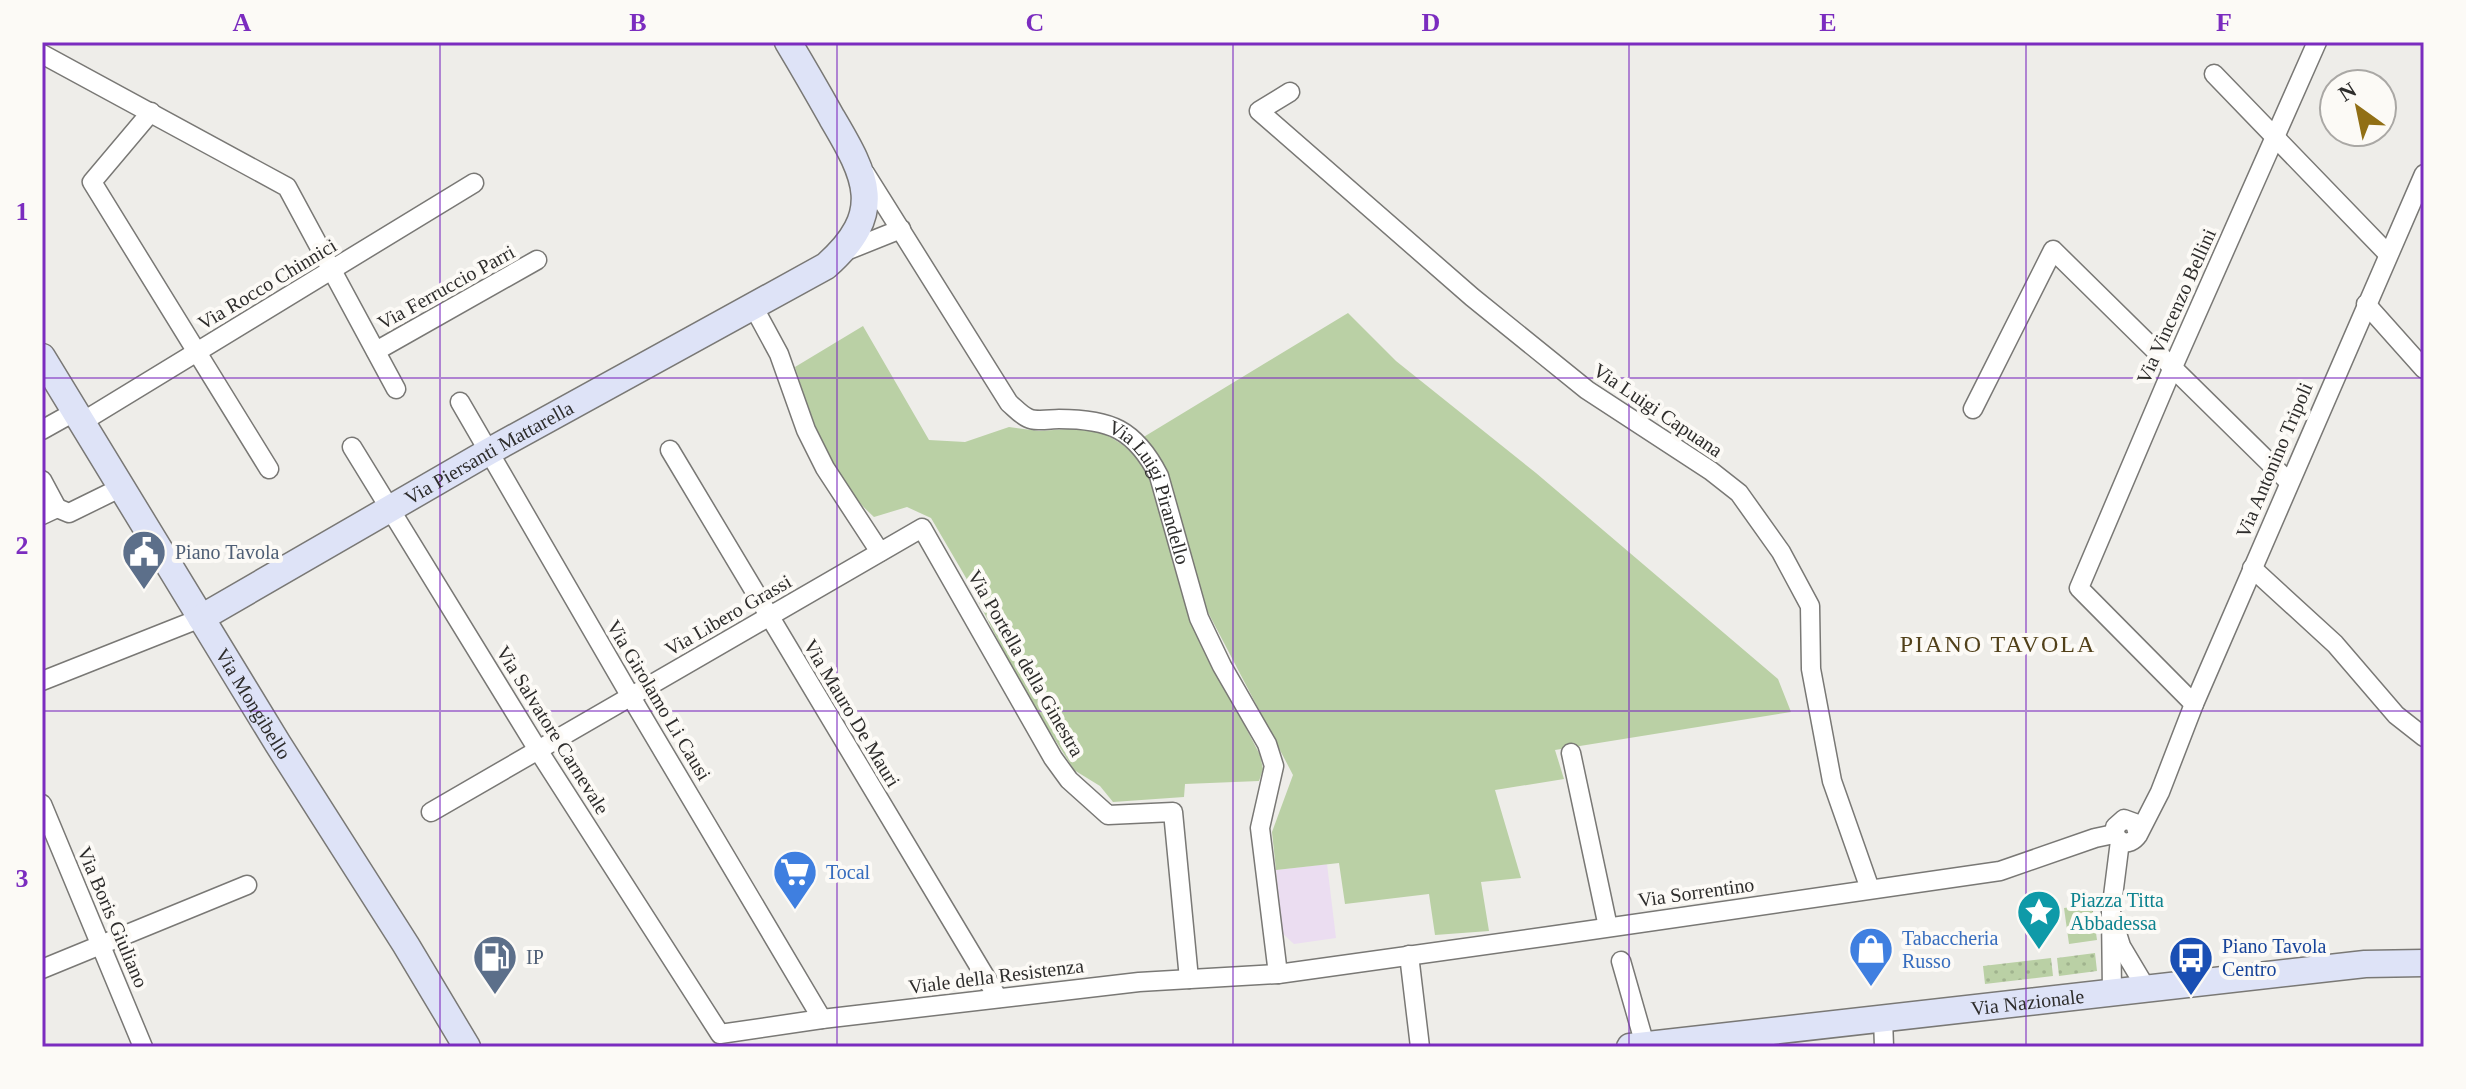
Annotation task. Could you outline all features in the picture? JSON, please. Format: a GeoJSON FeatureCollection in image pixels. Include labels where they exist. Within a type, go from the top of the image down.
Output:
{"type":"FeatureCollection","features":[{"type":"Feature","properties":{"kind":"street","name":"Via Luigi Pirandello"},"geometry":{"type":"LineString","coordinates":[[788,42],[859,163],[1009,403],[1030,420],[1101,421],[1119,429],[1137,443],[1152,462],[1159,476],[1199,618],[1222,666],[1267,744],[1274,766],[1260,828],[1278,974]]}},
{"type":"Feature","properties":{"kind":"street","name":"Via Vincenzo Bellini"},"geometry":{"type":"LineString","coordinates":[[2194,704],[2079,588],[2317,42]]}},
{"type":"Feature","properties":{"kind":"street"},"geometry":{"type":"LineString","coordinates":[[42,54],[287,187],[396,389]]}},
{"type":"Feature","properties":{"kind":"street"},"geometry":{"type":"LineString","coordinates":[[2214,74],[2388,254]]}},
{"type":"Feature","properties":{"kind":"street","name":"Via Luigi Capuana"},"geometry":{"type":"LineString","coordinates":[[1290,92],[1259,111],[1472,297],[1587,390],[1711,471],[1739,493],[1781,552],[1810,606],[1811,669],[1832,781],[1870,889]]}},
{"type":"Feature","properties":{"kind":"street"},"geometry":{"type":"LineString","coordinates":[[151,112],[92,182],[269,469]]}},
{"type":"Feature","properties":{"kind":"street","name":"Via Piersanti Mattarella"},"geometry":{"type":"LineString","coordinates":[[42,681],[201,618],[488,452],[826,266],[851,241],[864,206],[865,188],[859,163]]}},
{"type":"Feature","properties":{"kind":"street","name":"Via Antonino Tripoli"},"geometry":{"type":"LineString","coordinates":[[2126,834],[2146,796],[2169,765],[2424,174]]}},
{"type":"Feature","properties":{"kind":"street","name":"Via Rocco Chinnici"},"geometry":{"type":"LineString","coordinates":[[42,430],[79,416],[197,353],[474,183]]}},
{"type":"Feature","properties":{"kind":"street"},"geometry":{"type":"LineString","coordinates":[[841,253],[901,229]]}},
{"type":"Feature","properties":{"kind":"street"},"geometry":{"type":"LineString","coordinates":[[1973,409],[2053,250],[2289,482]]}},
{"type":"Feature","properties":{"kind":"street","name":"Via Ferruccio Parri"},"geometry":{"type":"LineString","coordinates":[[376,351],[537,260]]}},
{"type":"Feature","properties":{"kind":"street"},"geometry":{"type":"LineString","coordinates":[[2366,304],[2424,369]]}},
{"type":"Feature","properties":{"kind":"street"},"geometry":{"type":"LineString","coordinates":[[753,306],[779,354],[806,430],[825,468],[880,552]]}},
{"type":"Feature","properties":{"kind":"street","name":"Via Mongibello"},"geometry":{"type":"LineString","coordinates":[[42,357],[467,1047]]}},
{"type":"Feature","properties":{"kind":"street","name":"Via Girolamo Li Causi"},"geometry":{"type":"LineString","coordinates":[[460,402],[822,1019]]}},
{"type":"Feature","properties":{"kind":"street","name":"Via Salvatore Carnevale"},"geometry":{"type":"LineString","coordinates":[[352,447],[538,750],[720,1034]]}},
{"type":"Feature","properties":{"kind":"street","name":"Via Mauro De Mauri"},"geometry":{"type":"LineString","coordinates":[[670,450],[998,998]]}},
{"type":"Feature","properties":{"kind":"street"},"geometry":{"type":"LineString","coordinates":[[42,480],[50,512],[69,513],[122,487]]}},
{"type":"Feature","properties":{"kind":"street","name":"Via Libero Grassi"},"geometry":{"type":"LineString","coordinates":[[431,812],[922,528]]}},
{"type":"Feature","properties":{"kind":"street","name":"Via Portella della Ginestra"},"geometry":{"type":"LineString","coordinates":[[922,528],[1053,758],[1069,780],[1108,815],[1173,812],[1189,979]]}},
{"type":"Feature","properties":{"kind":"street"},"geometry":{"type":"LineString","coordinates":[[2252,568],[2335,644],[2370,688],[2396,715],[2424,737]]}},
{"type":"Feature","properties":{"kind":"street"},"geometry":{"type":"LineString","coordinates":[[1571,753],[1608,927]]}},
{"type":"Feature","properties":{"kind":"street","name":"Via Boris Giuliano"},"geometry":{"type":"LineString","coordinates":[[42,804],[143,1047]]}},
{"type":"Feature","properties":{"kind":"street"},"geometry":{"type":"LineString","coordinates":[[2112,992],[2111,912],[2126,834]]}},
{"type":"Feature","properties":{"kind":"street","name":"Via Sorrentino"},"geometry":{"type":"LineString","coordinates":[[1278,974],[2000,871],[2095,838],[2126,834]]}},
{"type":"Feature","properties":{"kind":"street"},"geometry":{"type":"LineString","coordinates":[[42,969],[247,885]]}},
{"type":"Feature","properties":{"kind":"street"},"geometry":{"type":"LineString","coordinates":[[2111,912],[2121,946],[2146,988]]}},
{"type":"Feature","properties":{"kind":"street"},"geometry":{"type":"LineString","coordinates":[[1409,955],[1420,1047]]}},
{"type":"Feature","properties":{"kind":"street"},"geometry":{"type":"LineString","coordinates":[[1621,961],[1638,1046]]}},
{"type":"Feature","properties":{"kind":"street","name":"Via Nazionale"},"geometry":{"type":"LineString","coordinates":[[1638,1046],[2365,964],[2424,963]]}},
{"type":"Feature","properties":{"kind":"street","name":"Viale della Resistenza"},"geometry":{"type":"LineString","coordinates":[[720,1034],[998,998],[1189,979],[1278,974]]}},
{"type":"Feature","properties":{"kind":"street"},"geometry":{"type":"LineString","coordinates":[[1883,1018],[1884,1047]]}},
{"type":"Feature","properties":{"kind":"shaded area"},"geometry":{"type":"Polygon","coordinates":[[[1327,864],[1336,938],[1294,944],[1282,933],[1276,870],[1327,864]]]}},
{"type":"Feature","properties":{"kind":"green space"},"geometry":{"type":"Polygon","coordinates":[[[1348,313],[1396,361],[1536,473],[1778,679],[1791,712],[1555,750],[1564,779],[1495,790],[1521,878],[1481,882],[1489,931],[1435,935],[1429,894],[1345,904],[1339,863],[1276,870],[1272,832],[1293,775],[1200,597],[1165,470],[1159,457],[1142,438],[1348,313]]]}},
{"type":"Feature","properties":{"kind":"green space"},"geometry":{"type":"Polygon","coordinates":[[[863,326],[929,440],[965,442],[1009,427],[1039,431],[1083,428],[1104,433],[1134,455],[1152,482],[1173,563],[1198,636],[1260,755],[1263,769],[1259,781],[1185,784],[1184,797],[1113,802],[1100,786],[1074,770],[1020,684],[969,583],[931,518],[907,507],[874,517],[846,485],[825,448],[795,367],[863,326]]]}},
{"type":"Feature","properties":{"kind":"green space"},"geometry":{"type":"Polygon","coordinates":[[[2092,904],[2097,940],[2069,944],[2064,908],[2092,904]]]}},
{"type":"Feature","properties":{"kind":"green space"},"geometry":{"type":"Polygon","coordinates":[[[2095,953],[2097,971],[2059,976],[2057,958],[2095,953]]]}},
{"type":"Feature","properties":{"kind":"green space"},"geometry":{"type":"Polygon","coordinates":[[[2051,958],[2053,976],[1985,984],[1983,966],[2051,958]]]}},
{"type":"Feature","properties":{"kind":"place","name":"Piano Tavola"},"geometry":{"type":"Point","coordinates":[144,591]}},
{"type":"Feature","properties":{"kind":"place","name":"Tocal"},"geometry":{"type":"Point","coordinates":[795,911]}},
{"type":"Feature","properties":{"kind":"place","name":"Piazza Titta Abbadessa"},"geometry":{"type":"Point","coordinates":[2039,951]}},
{"type":"Feature","properties":{"kind":"place","name":"Tabaccheria Russo"},"geometry":{"type":"Point","coordinates":[1871,988]}},
{"type":"Feature","properties":{"kind":"place","name":"IP"},"geometry":{"type":"Point","coordinates":[495,996]}},
{"type":"Feature","properties":{"kind":"place","name":"Piano Tavola Centro"},"geometry":{"type":"Point","coordinates":[2191,997]}},
{"type":"Feature","properties":{"kind":"district","name":"PIANO TAVOLA"},"geometry":{"type":"Point","coordinates":[1998,644]}}]}
